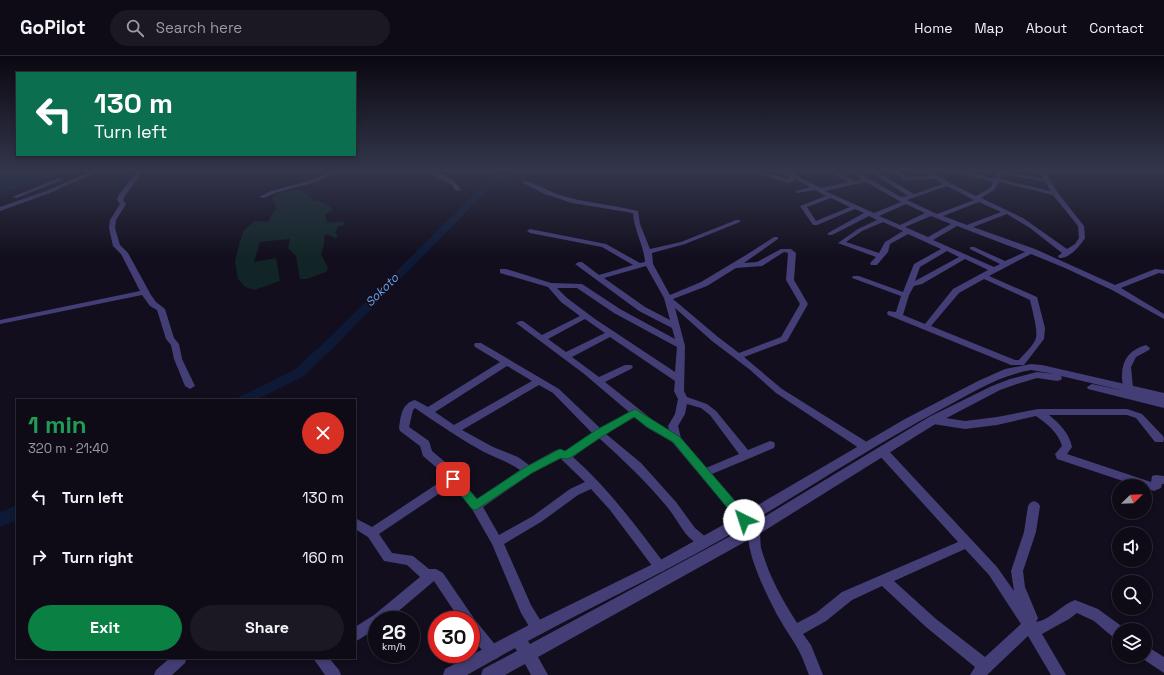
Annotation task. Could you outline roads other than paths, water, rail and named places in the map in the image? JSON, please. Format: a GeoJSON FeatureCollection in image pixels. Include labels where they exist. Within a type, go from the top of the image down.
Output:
{"type":"FeatureCollection","features":[{"type":"Feature","properties":{"kind":"street"},"geometry":{"type":"LineString","coordinates":[[0,204],[10,200]]}},
{"type":"Feature","properties":{"kind":"street"},"geometry":{"type":"LineString","coordinates":[[0,210],[27,200]]}},
{"type":"Feature","properties":{"kind":"street"},"geometry":{"type":"LineString","coordinates":[[120,200],[123,204],[113,220],[112,228],[117,246],[124,253],[153,304],[161,309],[170,339],[175,344],[178,359],[190,386]]}},
{"type":"Feature","properties":{"kind":"street"},"geometry":{"type":"LineString","coordinates":[[568,200],[636,212],[637,224],[648,252],[649,264],[668,298],[681,346],[679,391],[683,399],[680,414],[673,426],[676,439]]}},
{"type":"Feature","properties":{"kind":"street"},"geometry":{"type":"LineString","coordinates":[[820,200],[803,206],[815,224],[856,207]]}},
{"type":"Feature","properties":{"kind":"street"},"geometry":{"type":"LineString","coordinates":[[840,200],[994,270]]}},
{"type":"Feature","properties":{"kind":"street"},"geometry":{"type":"LineString","coordinates":[[830,234],[903,200],[934,214],[1057,262],[1115,288],[1164,317]]}},
{"type":"Feature","properties":{"kind":"street"},"geometry":{"type":"LineString","coordinates":[[900,227],[977,200],[1007,212],[1039,230],[1066,252]]}},
{"type":"Feature","properties":{"kind":"street"},"geometry":{"type":"LineString","coordinates":[[1057,262],[1066,252],[1077,245],[1082,238],[1081,226],[1060,200]]}},
{"type":"Feature","properties":{"kind":"street"},"geometry":{"type":"LineString","coordinates":[[968,227],[1007,212]]}},
{"type":"Feature","properties":{"kind":"street"},"geometry":{"type":"LineString","coordinates":[[880,256],[841,243],[860,230],[884,220]]}},
{"type":"Feature","properties":{"kind":"street"},"geometry":{"type":"LineString","coordinates":[[648,252],[684,243],[738,221]]}},
{"type":"Feature","properties":{"kind":"street"},"geometry":{"type":"LineString","coordinates":[[928,240],[957,223]]}},
{"type":"Feature","properties":{"kind":"street"},"geometry":{"type":"LineString","coordinates":[[530,231],[604,245],[639,265]]}},
{"type":"Feature","properties":{"kind":"street"},"geometry":{"type":"LineString","coordinates":[[874,263],[880,256],[887,243],[908,231]]}},
{"type":"Feature","properties":{"kind":"street"},"geometry":{"type":"LineString","coordinates":[[668,298],[704,284],[776,238]]}},
{"type":"Feature","properties":{"kind":"street"},"geometry":{"type":"LineString","coordinates":[[972,248],[1005,264]]}},
{"type":"Feature","properties":{"kind":"street"},"geometry":{"type":"LineString","coordinates":[[946,249],[917,266],[906,295],[895,314],[1014,363],[1021,363],[1040,339],[1041,328],[1037,317],[1034,299],[984,276]]}},
{"type":"Feature","properties":{"kind":"street"},"geometry":{"type":"LineString","coordinates":[[734,266],[759,264],[783,250],[789,250],[792,253],[790,280],[804,304],[784,339],[738,356]]}},
{"type":"Feature","properties":{"kind":"street"},"geometry":{"type":"LineString","coordinates":[[927,326],[956,291],[1005,264],[1032,252]]}},
{"type":"Feature","properties":{"kind":"street"},"geometry":{"type":"LineString","coordinates":[[911,284],[919,282],[964,257]]}},
{"type":"Feature","properties":{"kind":"street"},"geometry":{"type":"LineString","coordinates":[[579,264],[600,277],[617,292],[642,309],[675,326]]}},
{"type":"Feature","properties":{"kind":"street"},"geometry":{"type":"LineString","coordinates":[[600,277],[639,265],[649,264]]}},
{"type":"Feature","properties":{"kind":"street"},"geometry":{"type":"LineString","coordinates":[[503,271],[551,285],[579,286],[618,311],[681,346]]}},
{"type":"Feature","properties":{"kind":"street"},"geometry":{"type":"LineString","coordinates":[[1115,288],[1158,272],[1164,272]]}},
{"type":"Feature","properties":{"kind":"street"},"geometry":{"type":"LineString","coordinates":[[856,278],[906,295]]}},
{"type":"Feature","properties":{"kind":"street"},"geometry":{"type":"LineString","coordinates":[[551,285],[564,300],[585,316],[679,379]]}},
{"type":"Feature","properties":{"kind":"street"},"geometry":{"type":"LineString","coordinates":[[0,322],[80,307],[145,292]]}},
{"type":"Feature","properties":{"kind":"street"},"geometry":{"type":"LineString","coordinates":[[668,298],[715,339],[738,356],[779,391],[866,447]]}},
{"type":"Feature","properties":{"kind":"street"},"geometry":{"type":"LineString","coordinates":[[542,339],[585,316]]}},
{"type":"Feature","properties":{"kind":"street"},"geometry":{"type":"LineString","coordinates":[[520,323],[566,356],[635,413],[650,424],[676,439],[744,520]]}},
{"type":"Feature","properties":{"kind":"street"},"geometry":{"type":"LineString","coordinates":[[566,356],[610,334]]}},
{"type":"Feature","properties":{"kind":"street"},"geometry":{"type":"LineString","coordinates":[[478,345],[556,391],[599,433],[638,466],[672,506],[691,532],[702,542]]}},
{"type":"Feature","properties":{"kind":"street"},"geometry":{"type":"LineString","coordinates":[[1128,388],[1126,382],[1128,374],[1126,367],[1133,355],[1146,348]]}},
{"type":"Feature","properties":{"kind":"street"},"geometry":{"type":"LineString","coordinates":[[427,412],[506,362]]}},
{"type":"Feature","properties":{"kind":"street"},"geometry":{"type":"LineString","coordinates":[[598,382],[628,367]]}},
{"type":"Feature","properties":{"kind":"street"},"geometry":{"type":"LineString","coordinates":[[488,675],[754,530],[883,452],[909,429],[982,383],[1009,371],[1022,368],[1042,368],[1164,397]]}},
{"type":"Feature","properties":{"kind":"street"},"geometry":{"type":"LineString","coordinates":[[450,675],[519,640],[538,628],[660,567],[702,542],[744,520],[866,447],[933,420],[996,388],[1020,379],[1037,375],[1053,377],[1164,404]]}},
{"type":"Feature","properties":{"kind":"street"},"geometry":{"type":"LineString","coordinates":[[454,430],[538,380]]}},
{"type":"Feature","properties":{"kind":"street"},"geometry":{"type":"LineString","coordinates":[[683,399],[704,406],[713,414],[746,455]]}},
{"type":"Feature","properties":{"kind":"street"},"geometry":{"type":"LineString","coordinates":[[528,470],[514,460],[489,450],[454,430],[415,403],[408,408],[404,428],[424,444],[427,453],[442,465],[476,506],[497,542],[526,609],[538,628]]}},
{"type":"Feature","properties":{"kind":"street"},"geometry":{"type":"LineString","coordinates":[[933,420],[952,424],[982,424],[1038,412],[1128,412],[1135,414],[1143,420],[1159,439]]}},
{"type":"Feature","properties":{"kind":"street"},"geometry":{"type":"LineString","coordinates":[[1038,412],[1053,424],[1066,439],[1066,447],[1060,454],[1061,456],[1154,487],[1157,485],[1156,478],[1164,480]]}},
{"type":"Feature","properties":{"kind":"street"},"geometry":{"type":"LineString","coordinates":[[566,456],[599,433],[635,413]]}},
{"type":"Feature","properties":{"kind":"street"},"geometry":{"type":"LineString","coordinates":[[704,473],[770,445]]}},
{"type":"Feature","properties":{"kind":"street"},"geometry":{"type":"LineString","coordinates":[[883,452],[993,571],[1033,628],[1059,675]]}},
{"type":"Feature","properties":{"kind":"street"},"geometry":{"type":"LineString","coordinates":[[476,506],[528,470],[560,453],[566,456],[593,483],[614,507],[660,567]]}},
{"type":"Feature","properties":{"kind":"street"},"geometry":{"type":"LineString","coordinates":[[372,533],[453,479]]}},
{"type":"Feature","properties":{"kind":"street"},"geometry":{"type":"LineString","coordinates":[[497,542],[537,519],[574,492],[593,483]]}},
{"type":"Feature","properties":{"kind":"street"},"geometry":{"type":"LineString","coordinates":[[1033,628],[1019,587],[1017,571],[1030,532],[1034,506]]}},
{"type":"Feature","properties":{"kind":"street"},"geometry":{"type":"LineString","coordinates":[[356,524],[372,533],[388,557],[409,560],[427,575],[432,574],[439,577],[462,611]]}},
{"type":"Feature","properties":{"kind":"street"},"geometry":{"type":"LineString","coordinates":[[754,530],[755,549],[773,594],[806,650],[816,675]]}},
{"type":"Feature","properties":{"kind":"street"},"geometry":{"type":"LineString","coordinates":[[795,631],[821,617],[847,596],[875,582],[884,580],[967,543]]}},
{"type":"Feature","properties":{"kind":"street"},"geometry":{"type":"LineString","coordinates":[[388,611],[432,574]]}},
{"type":"Feature","properties":{"kind":"street"},"geometry":{"type":"LineString","coordinates":[[884,580],[981,671],[1033,628],[1064,615],[1075,606],[1082,607],[1112,628]]}},
{"type":"Feature","properties":{"kind":"street"},"geometry":{"type":"LineString","coordinates":[[356,635],[368,627]]}},
{"type":"Feature","properties":{"kind":"street"},"geometry":{"type":"LineString","coordinates":[[480,636],[493,653]]}},
{"type":"Feature","properties":{"kind":"street"},"geometry":{"type":"LineString","coordinates":[[519,640],[540,675]]}},
{"type":"Feature","properties":{"kind":"street"},"geometry":{"type":"LineString","coordinates":[[1152,657],[1164,666]]}},
{"type":"Feature","properties":{"kind":"street"},"geometry":{"type":"LineString","coordinates":[[161,675],[179,659]]}},
{"type":"Feature","properties":{"kind":"street"},"geometry":{"type":"LineString","coordinates":[[322,659],[334,675]]}},
{"type":"Feature","properties":{"kind":"waterway","name":"Sokoto"},"geometry":{"type":"LineString","coordinates":[[246,399],[299,373],[331,343],[473,200]]}},
{"type":"Feature","properties":{"kind":"waterway","name":"Sokoto"},"geometry":{"type":"LineString","coordinates":[[0,520],[16,512]]}}]}
